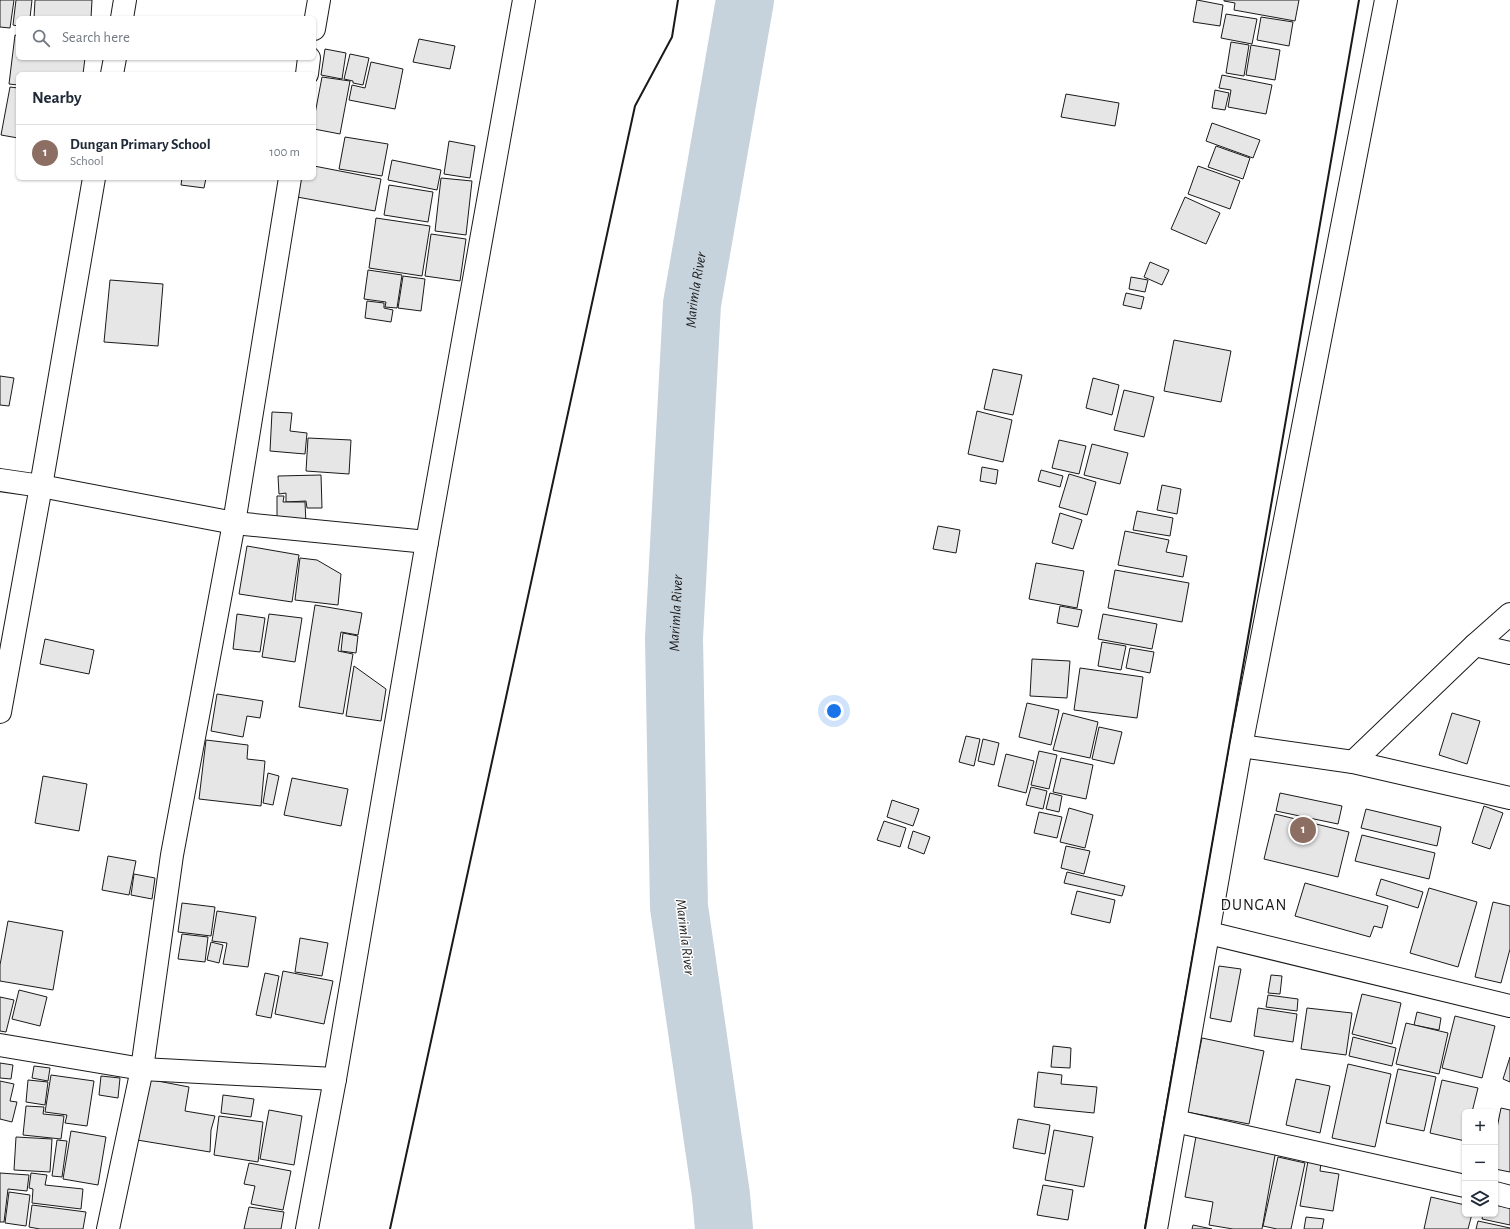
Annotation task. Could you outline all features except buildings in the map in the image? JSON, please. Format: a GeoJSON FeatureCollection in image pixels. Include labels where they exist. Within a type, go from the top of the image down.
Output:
{"type":"FeatureCollection","features":[{"type":"Feature","properties":{"kind":"street"},"geometry":{"type":"LineString","coordinates":[[122,16],[125,0]]}},
{"type":"Feature","properties":{"kind":"street"},"geometry":{"type":"LineString","coordinates":[[316,17],[319,0]]}},
{"type":"Feature","properties":{"kind":"street"},"geometry":{"type":"LineString","coordinates":[[307,1229],[335,1079],[427,542],[524,0]]}},
{"type":"Feature","properties":{"kind":"street"},"geometry":{"type":"LineString","coordinates":[[1156,1229],[1241,746],[1386,0]]}},
{"type":"Feature","properties":{"kind":"street"},"geometry":{"type":"LineString","coordinates":[[112,72],[115,60]]}},
{"type":"Feature","properties":{"kind":"street"},"geometry":{"type":"LineString","coordinates":[[307,72],[309,60]]}},
{"type":"Feature","properties":{"kind":"street"},"geometry":{"type":"LineString","coordinates":[[0,712],[94,180]]}},
{"type":"Feature","properties":{"kind":"street"},"geometry":{"type":"LineString","coordinates":[[108,1229],[142,1069],[172,855],[234,523],[290,180]]}},
{"type":"Feature","properties":{"kind":"street"},"geometry":{"type":"LineString","coordinates":[[0,480],[41,486],[234,523],[427,542]]}},
{"type":"Feature","properties":{"kind":"street"},"geometry":{"type":"LineString","coordinates":[[1353,762],[1475,645],[1510,614]]}},
{"type":"Feature","properties":{"kind":"street"},"geometry":{"type":"LineString","coordinates":[[1475,645],[1510,653]]}},
{"type":"Feature","properties":{"kind":"street"},"geometry":{"type":"LineString","coordinates":[[1241,746],[1353,762],[1510,798]]}},
{"type":"Feature","properties":{"kind":"street"},"geometry":{"type":"LineString","coordinates":[[1208,933],[1510,1006]]}},
{"type":"Feature","properties":{"kind":"street"},"geometry":{"type":"LineString","coordinates":[[0,1045],[142,1069],[335,1079]]}},
{"type":"Feature","properties":{"kind":"street"},"geometry":{"type":"LineString","coordinates":[[1176,1121],[1462,1185]]}},
{"type":"Feature","properties":{"kind":"street"},"geometry":{"type":"LineString","coordinates":[[1498,1194],[1510,1196]]}},
{"type":"Feature","properties":{"kind":"waterway","name":"Marimla River"},"geometry":{"type":"LineString","coordinates":[[724,1229],[721,1195],[679,907],[674,638],[692,304],[745,0]]}},
{"type":"Feature","properties":{"kind":"wall"},"geometry":{"type":"LineString","coordinates":[[390,1229],[635,106],[672,37],[678,0]]}},
{"type":"Feature","properties":{"kind":"wall"},"geometry":{"type":"LineString","coordinates":[[1145,1229],[1359,0]]}},
{"type":"Feature","properties":{"kind":"place","name":"Dungan Primary School"},"geometry":{"type":"Point","coordinates":[1303,830]}},
{"type":"Feature","properties":{"kind":"district","name":"DUNGAN"},"geometry":{"type":"Point","coordinates":[1254,905]}}]}
